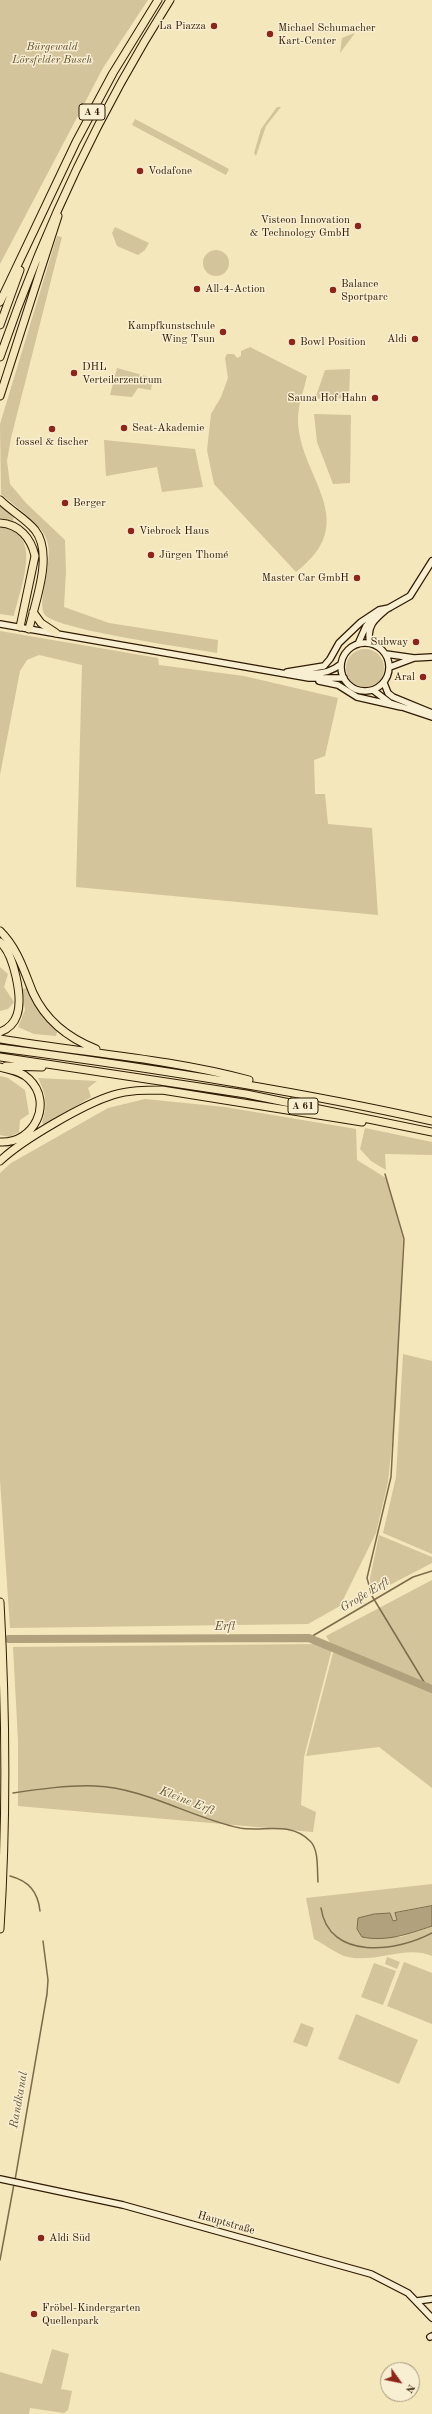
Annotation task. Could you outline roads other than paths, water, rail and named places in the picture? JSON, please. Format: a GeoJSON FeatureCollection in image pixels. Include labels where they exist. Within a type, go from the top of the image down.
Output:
{"type":"FeatureCollection","features":[{"type":"Feature","properties":{"kind":"highway","name":"A 4"},"geometry":{"type":"LineString","coordinates":[[0,325],[38,226],[76,142],[112,73],[158,0]]}},
{"type":"Feature","properties":{"kind":"highway","name":"A 4"},"geometry":{"type":"LineString","coordinates":[[0,358],[48,230],[68,187],[118,86],[170,0]]}},
{"type":"Feature","properties":{"kind":"highway"},"geometry":{"type":"LineString","coordinates":[[0,396],[68,187]]}},
{"type":"Feature","properties":{"kind":"highway"},"geometry":{"type":"LineString","coordinates":[[0,302],[38,226]]}},
{"type":"Feature","properties":{"kind":"highway"},"geometry":{"type":"LineString","coordinates":[[0,500],[31,526],[42,542],[44,559],[29,629]]}},
{"type":"Feature","properties":{"kind":"highway"},"geometry":{"type":"LineString","coordinates":[[0,523],[12,525],[25,535],[32,546],[35,556],[20,627]]}},
{"type":"Feature","properties":{"kind":"highway"},"geometry":{"type":"LineString","coordinates":[[33,612],[41,623],[56,633]]}},
{"type":"Feature","properties":{"kind":"highway"},"geometry":{"type":"LineString","coordinates":[[0,931],[16,952],[34,994],[51,1021],[75,1039],[108,1053]]}},
{"type":"Feature","properties":{"kind":"highway"},"geometry":{"type":"LineString","coordinates":[[0,942],[12,960],[19,1004],[18,1014],[13,1024],[0,1032]]}},
{"type":"Feature","properties":{"kind":"highway"},"geometry":{"type":"LineString","coordinates":[[0,1039],[108,1053],[178,1065],[284,1090]]}},
{"type":"Feature","properties":{"kind":"highway","name":"A 61"},"geometry":{"type":"LineString","coordinates":[[0,1048],[115,1063],[284,1090],[432,1121]]}},
{"type":"Feature","properties":{"kind":"highway","name":"A 61"},"geometry":{"type":"LineString","coordinates":[[0,1058],[246,1094],[432,1132]]}},
{"type":"Feature","properties":{"kind":"highway"},"geometry":{"type":"LineString","coordinates":[[0,1066],[82,1069]]}},
{"type":"Feature","properties":{"kind":"highway"},"geometry":{"type":"LineString","coordinates":[[0,1066],[20,1073],[28,1078],[33,1084],[40,1101],[40,1112],[30,1131],[18,1140],[0,1142]]}},
{"type":"Feature","properties":{"kind":"highway"},"geometry":{"type":"LineString","coordinates":[[0,1162],[23,1144],[88,1105],[112,1095],[142,1090],[162,1090],[355,1121],[403,1126]]}},
{"type":"Feature","properties":{"kind":"highway"},"geometry":{"type":"LineString","coordinates":[[0,1602],[5,1772],[0,1929]]}},
{"type":"Feature","properties":{"kind":"main road"},"geometry":{"type":"LineString","coordinates":[[358,644],[366,626],[372,618],[410,596],[432,562]]}},
{"type":"Feature","properties":{"kind":"main road"},"geometry":{"type":"LineString","coordinates":[[370,643],[368,635],[374,620],[389,608]]}},
{"type":"Feature","properties":{"kind":"main road"},"geometry":{"type":"LineString","coordinates":[[285,672],[324,666],[330,659],[339,643],[362,622],[379,610],[389,608]]}},
{"type":"Feature","properties":{"kind":"main road"},"geometry":{"type":"LineString","coordinates":[[0,624],[285,672],[338,685],[357,697],[400,707],[432,717]]}},
{"type":"Feature","properties":{"kind":"main road"},"geometry":{"type":"LineString","coordinates":[[293,671],[319,673],[332,670],[341,664],[347,651],[358,644],[370,643],[376,645],[386,654],[390,667],[384,683],[373,690],[357,690],[344,678],[341,664]]}},
{"type":"Feature","properties":{"kind":"main road"},"geometry":{"type":"LineString","coordinates":[[386,654],[414,658],[432,657]]}},
{"type":"Feature","properties":{"kind":"main road"},"geometry":{"type":"LineString","coordinates":[[390,667],[414,658]]}},
{"type":"Feature","properties":{"kind":"main road"},"geometry":{"type":"LineString","coordinates":[[309,678],[344,678]]}},
{"type":"Feature","properties":{"kind":"main road"},"geometry":{"type":"LineString","coordinates":[[384,683],[388,693],[393,697],[432,713]]}},
{"type":"Feature","properties":{"kind":"main road"},"geometry":{"type":"LineString","coordinates":[[373,690],[388,701],[400,707]]}},
{"type":"Feature","properties":{"kind":"main road","name":"Hauptstraße"},"geometry":{"type":"LineString","coordinates":[[0,2179],[120,2204],[365,2272],[398,2287],[417,2301],[432,2318]]}},
{"type":"Feature","properties":{"kind":"main road"},"geometry":{"type":"LineString","coordinates":[[417,2301],[432,2299]]}},
{"type":"Feature","properties":{"kind":"waterway"},"geometry":{"type":"LineString","coordinates":[[385,1174],[404,1239],[391,1477],[367,1578],[372,1596],[427,1687]]}},
{"type":"Feature","properties":{"kind":"waterway","name":"Große Erft"},"geometry":{"type":"LineString","coordinates":[[309,1638],[413,1577],[432,1571]]}},
{"type":"Feature","properties":{"kind":"waterway","name":"Erft"},"geometry":{"type":"LineString","coordinates":[[9,1639],[309,1638],[432,1689]]}},
{"type":"Feature","properties":{"kind":"waterway","name":"Kleine Erft"},"geometry":{"type":"LineString","coordinates":[[13,1793],[75,1786],[114,1788],[132,1792],[204,1818],[240,1828],[276,1828],[294,1831],[310,1841],[315,1849],[318,1882]]}},
{"type":"Feature","properties":{"kind":"waterway","name":"Randkanal"},"geometry":{"type":"LineString","coordinates":[[10,1876],[17,1878],[31,1888],[37,1898],[40,1911]]}},
{"type":"Feature","properties":{"kind":"waterway","name":"Kleine Erft"},"geometry":{"type":"LineString","coordinates":[[321,1908],[327,1925],[337,1937],[350,1944],[366,1948],[401,1945],[418,1940],[432,1933]]}},
{"type":"Feature","properties":{"kind":"waterway","name":"Randkanal"},"geometry":{"type":"LineString","coordinates":[[15,2180],[47,1994],[48,1980],[43,1941]]}},
{"type":"Feature","properties":{"kind":"waterway","name":"Randkanal"},"geometry":{"type":"LineString","coordinates":[[0,2260],[14,2184]]}},
{"type":"Feature","properties":{"kind":"place","name":"La Piazza"},"geometry":{"type":"Point","coordinates":[214,26]}},
{"type":"Feature","properties":{"kind":"place","name":"Michael Schumacher Kart-Center"},"geometry":{"type":"Point","coordinates":[270,34]}},
{"type":"Feature","properties":{"kind":"place","name":"Vodafone"},"geometry":{"type":"Point","coordinates":[140,171]}},
{"type":"Feature","properties":{"kind":"place","name":"Visteon Innovation & Technology GmbH"},"geometry":{"type":"Point","coordinates":[358,226]}},
{"type":"Feature","properties":{"kind":"place","name":"All-4-Action"},"geometry":{"type":"Point","coordinates":[197,289]}},
{"type":"Feature","properties":{"kind":"place","name":"Balance Sportparc"},"geometry":{"type":"Point","coordinates":[333,290]}},
{"type":"Feature","properties":{"kind":"place","name":"Kampfkunstschule Wing Tsun"},"geometry":{"type":"Point","coordinates":[223,332]}},
{"type":"Feature","properties":{"kind":"place","name":"Aldi"},"geometry":{"type":"Point","coordinates":[415,339]}},
{"type":"Feature","properties":{"kind":"place","name":"Bowl Position"},"geometry":{"type":"Point","coordinates":[292,342]}},
{"type":"Feature","properties":{"kind":"place","name":"DHL Verteilerzentrum"},"geometry":{"type":"Point","coordinates":[74,373]}},
{"type":"Feature","properties":{"kind":"place","name":"Sauna Hof Hahn"},"geometry":{"type":"Point","coordinates":[375,398]}},
{"type":"Feature","properties":{"kind":"place","name":"Seat-Akademie"},"geometry":{"type":"Point","coordinates":[124,428]}},
{"type":"Feature","properties":{"kind":"place","name":"fossel & fischer"},"geometry":{"type":"Point","coordinates":[52,429]}},
{"type":"Feature","properties":{"kind":"place","name":"Berger"},"geometry":{"type":"Point","coordinates":[65,503]}},
{"type":"Feature","properties":{"kind":"place","name":"Viebrock Haus"},"geometry":{"type":"Point","coordinates":[131,531]}},
{"type":"Feature","properties":{"kind":"place","name":"Jürgen Thomé"},"geometry":{"type":"Point","coordinates":[151,555]}},
{"type":"Feature","properties":{"kind":"place","name":"Master Car GmbH"},"geometry":{"type":"Point","coordinates":[357,578]}},
{"type":"Feature","properties":{"kind":"place","name":"Subway"},"geometry":{"type":"Point","coordinates":[416,642]}},
{"type":"Feature","properties":{"kind":"place","name":"Aral"},"geometry":{"type":"Point","coordinates":[423,677]}},
{"type":"Feature","properties":{"kind":"place","name":"Aldi Süd"},"geometry":{"type":"Point","coordinates":[41,2238]}},
{"type":"Feature","properties":{"kind":"place","name":"Fröbel-Kindergarten Quellenpark"},"geometry":{"type":"Point","coordinates":[34,2314]}},
{"type":"Feature","properties":{"kind":"park label","name":"Bürgewald Lörsfelder Busch"},"geometry":{"type":"Point","coordinates":[52,53]}}]}
